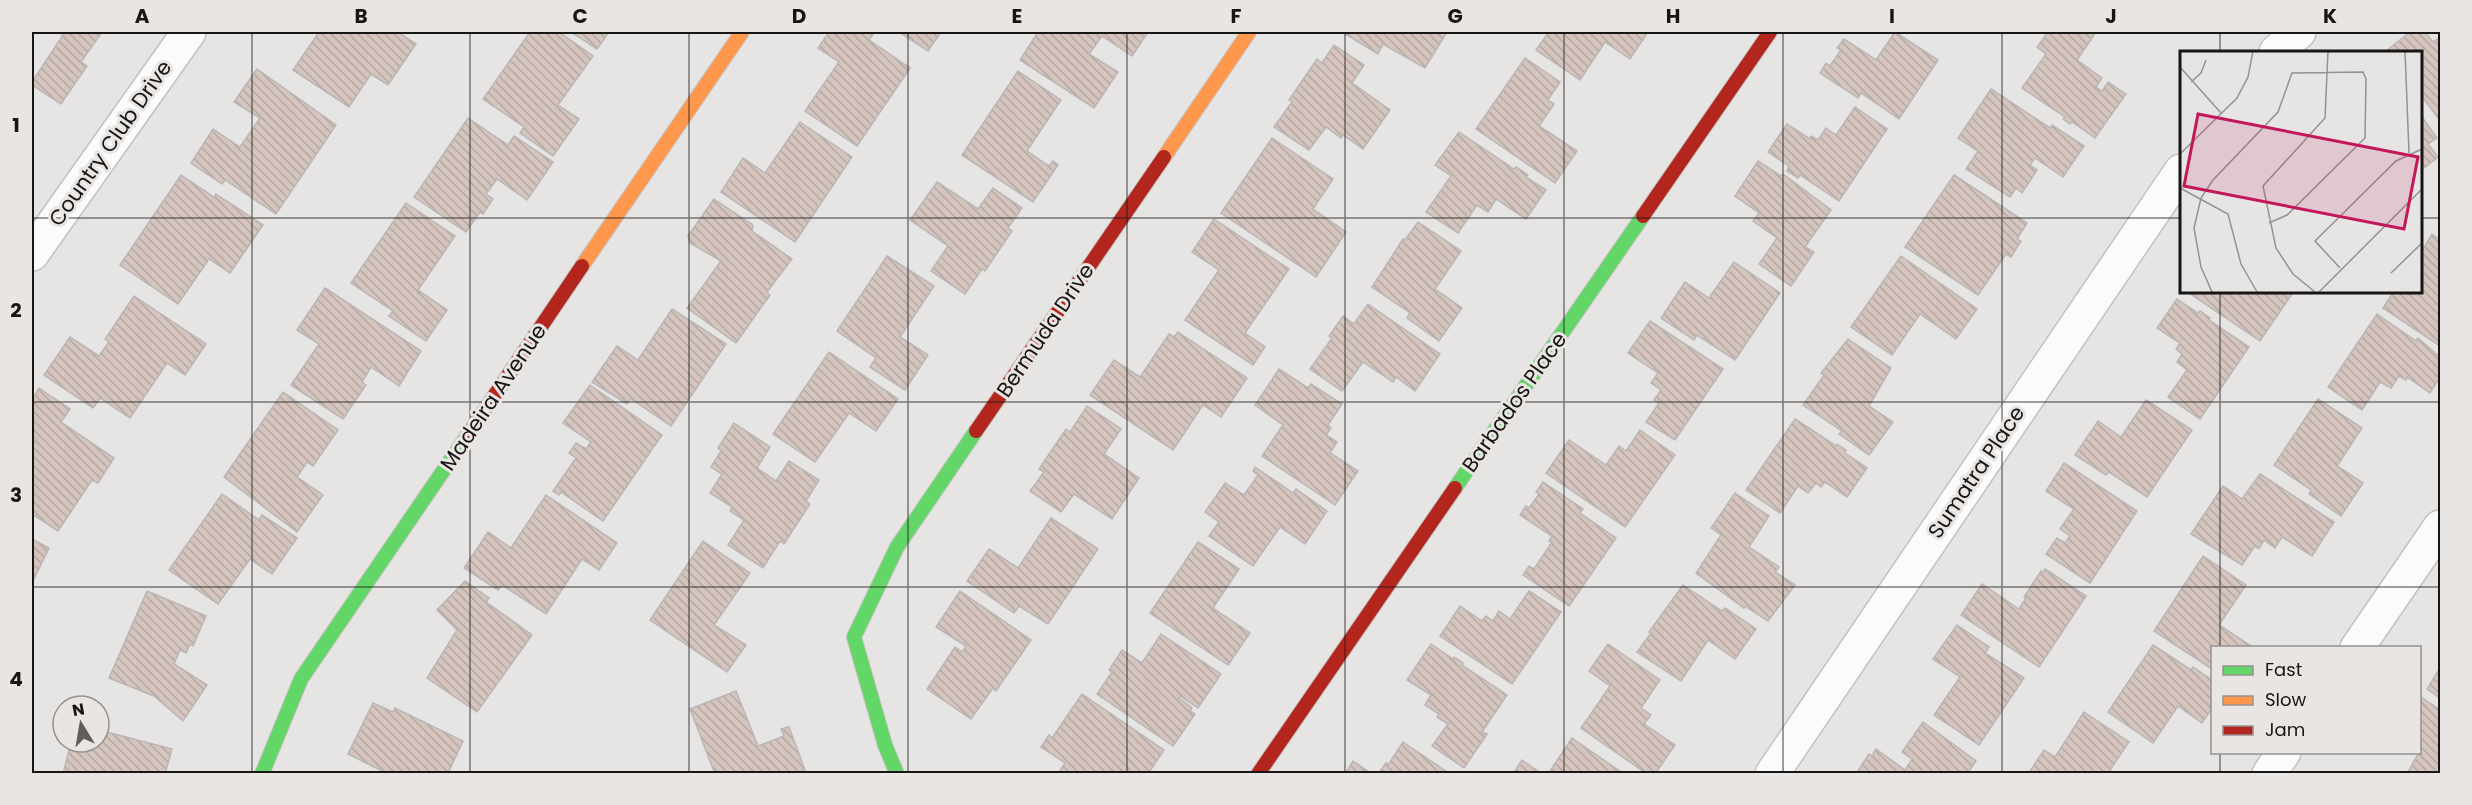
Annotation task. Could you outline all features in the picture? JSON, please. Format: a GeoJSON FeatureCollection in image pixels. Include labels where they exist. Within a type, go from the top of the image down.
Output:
{"type":"FeatureCollection","features":[{"type":"Feature","properties":{"kind":"street","name":"Country Club Drive"},"geometry":{"type":"LineString","coordinates":[[32,254],[189,32]]}},
{"type":"Feature","properties":{"kind":"street","name":"Madeira Avenue"},"geometry":{"type":"LineString","coordinates":[[262,774],[301,678],[742,32]]}},
{"type":"Feature","properties":{"kind":"street","name":"Bermuda Drive"},"geometry":{"type":"LineString","coordinates":[[897,774],[885,745],[854,637],[897,547],[1249,32]]}},
{"type":"Feature","properties":{"kind":"street","name":"Barbados Place"},"geometry":{"type":"LineString","coordinates":[[1258,774],[1770,32]]}},
{"type":"Feature","properties":{"kind":"street"},"geometry":{"type":"LineString","coordinates":[[2277,51],[2299,32]]}},
{"type":"Feature","properties":{"kind":"street","name":"Sumatra Place"},"geometry":{"type":"LineString","coordinates":[[1772,774],[2180,172]]}},
{"type":"Feature","properties":{"kind":"street"},"geometry":{"type":"LineString","coordinates":[[2358,646],[2440,527]]}},
{"type":"Feature","properties":{"kind":"street"},"geometry":{"type":"LineString","coordinates":[[2270,774],[2283,754]]}},
{"type":"Feature","properties":{"kind":"building"},"geometry":{"type":"Polygon","coordinates":[[[58,32],[102,32],[81,62],[87,66],[61,104],[32,85],[63,35],[58,32]]]}},
{"type":"Feature","properties":{"kind":"building"},"geometry":{"type":"Polygon","coordinates":[[[319,32],[398,32],[416,44],[388,85],[371,74],[349,107],[293,70],[319,32]]]}},
{"type":"Feature","properties":{"kind":"building"},"geometry":{"type":"Polygon","coordinates":[[[530,32],[559,32],[593,56],[558,105],[579,119],[553,156],[520,133],[524,127],[483,99],[530,32]]]}},
{"type":"Feature","properties":{"kind":"building"},"geometry":{"type":"Polygon","coordinates":[[[571,32],[609,32],[597,49],[571,32]]]}},
{"type":"Feature","properties":{"kind":"building"},"geometry":{"type":"Polygon","coordinates":[[[829,32],[874,33],[869,40],[910,68],[857,146],[805,111],[839,62],[818,48],[829,32]]]}},
{"type":"Feature","properties":{"kind":"building"},"geometry":{"type":"Polygon","coordinates":[[[899,32],[941,32],[928,51],[899,32]]]}},
{"type":"Feature","properties":{"kind":"building"},"geometry":{"type":"Polygon","coordinates":[[[1038,32],[1148,32],[1132,56],[1102,36],[1089,54],[1118,72],[1094,108],[1020,60],[1038,32]]]}},
{"type":"Feature","properties":{"kind":"building"},"geometry":{"type":"Polygon","coordinates":[[[1342,32],[1447,32],[1425,68],[1383,44],[1378,54],[1342,32]]]}},
{"type":"Feature","properties":{"kind":"building"},"geometry":{"type":"Polygon","coordinates":[[[1549,32],[1648,32],[1630,59],[1605,42],[1580,80],[1536,50],[1549,32]]]}},
{"type":"Feature","properties":{"kind":"building"},"geometry":{"type":"Polygon","coordinates":[[[1895,32],[1938,60],[1899,119],[1861,93],[1858,98],[1820,73],[1826,63],[1830,66],[1841,50],[1837,48],[1844,39],[1876,60],[1895,32]]]}},
{"type":"Feature","properties":{"kind":"building"},"geometry":{"type":"Polygon","coordinates":[[[2048,32],[2089,32],[2094,35],[2077,60],[2102,78],[2096,87],[2102,91],[2108,82],[2126,94],[2095,138],[2072,122],[2070,124],[2063,119],[2065,117],[2022,88],[2046,54],[2037,47],[2048,32]]]}},
{"type":"Feature","properties":{"kind":"building"},"geometry":{"type":"Polygon","coordinates":[[[2410,32],[2425,32],[2433,42],[2440,39],[2440,117],[2438,118],[2421,95],[2421,51],[2386,51],[2410,32]]]}},
{"type":"Feature","properties":{"kind":"building"},"geometry":{"type":"Polygon","coordinates":[[[1334,45],[1364,65],[1352,83],[1390,110],[1363,149],[1343,135],[1341,138],[1326,127],[1309,150],[1274,127],[1292,102],[1289,100],[1317,59],[1322,63],[1334,45]]]}},
{"type":"Feature","properties":{"kind":"building"},"geometry":{"type":"Polygon","coordinates":[[[1525,58],[1560,82],[1548,100],[1554,104],[1539,126],[1577,151],[1555,183],[1476,129],[1525,58]]]}},
{"type":"Feature","properties":{"kind":"building"},"geometry":{"type":"Polygon","coordinates":[[[257,69],[336,125],[276,214],[225,180],[222,184],[191,163],[213,129],[240,147],[260,118],[234,102],[257,69]]]}},
{"type":"Feature","properties":{"kind":"building"},"geometry":{"type":"Polygon","coordinates":[[[1018,71],[1061,100],[1027,151],[1049,166],[1053,161],[1058,165],[1033,202],[962,155],[1018,71]]]}},
{"type":"Feature","properties":{"kind":"building"},"geometry":{"type":"Polygon","coordinates":[[[1991,89],[2050,128],[2052,125],[2084,146],[2063,177],[2035,158],[2030,165],[2037,170],[2022,193],[2016,188],[2010,197],[1966,169],[1978,151],[1958,138],[1991,89]]]}},
{"type":"Feature","properties":{"kind":"building"},"geometry":{"type":"Polygon","coordinates":[[[1855,107],[1887,129],[1839,201],[1800,175],[1798,178],[1787,171],[1789,166],[1768,152],[1787,124],[1810,139],[1811,136],[1818,140],[1826,128],[1836,135],[1855,107]]]}},
{"type":"Feature","properties":{"kind":"building"},"geometry":{"type":"Polygon","coordinates":[[[2421,115],[2437,138],[2428,144],[2438,157],[2421,170],[2421,115]]]}},
{"type":"Feature","properties":{"kind":"building"},"geometry":{"type":"Polygon","coordinates":[[[468,118],[508,145],[514,136],[553,162],[527,200],[497,179],[486,194],[493,199],[483,214],[480,212],[466,232],[414,197],[468,118]]]}},
{"type":"Feature","properties":{"kind":"building"},"geometry":{"type":"Polygon","coordinates":[[[800,122],[852,157],[795,242],[721,192],[743,158],[765,173],[800,122]]]}},
{"type":"Feature","properties":{"kind":"building"},"geometry":{"type":"Polygon","coordinates":[[[1459,132],[1514,169],[1516,167],[1528,175],[1526,177],[1546,190],[1526,219],[1496,199],[1488,212],[1477,205],[1458,233],[1426,212],[1451,176],[1435,165],[1459,132]]]}},
{"type":"Feature","properties":{"kind":"building"},"geometry":{"type":"Polygon","coordinates":[[[1272,138],[1333,179],[1313,209],[1346,232],[1316,277],[1221,213],[1272,138]]]}},
{"type":"Feature","properties":{"kind":"building"},"geometry":{"type":"Polygon","coordinates":[[[1758,161],[1781,176],[1783,174],[1831,210],[1805,247],[1814,252],[1791,286],[1759,264],[1777,238],[1753,221],[1759,213],[1735,196],[1758,161]]]}},
{"type":"Feature","properties":{"kind":"building"},"geometry":{"type":"Polygon","coordinates":[[[181,175],[214,197],[216,194],[263,225],[230,273],[209,259],[178,304],[120,265],[181,175]]]}},
{"type":"Feature","properties":{"kind":"building"},"geometry":{"type":"Polygon","coordinates":[[[1954,175],[2027,223],[2017,239],[2021,241],[2011,257],[2006,254],[1978,295],[1905,247],[1954,175]]]}},
{"type":"Feature","properties":{"kind":"building"},"geometry":{"type":"Polygon","coordinates":[[[937,182],[978,209],[993,188],[1022,208],[1008,228],[1012,231],[985,271],[982,269],[965,294],[931,271],[948,246],[910,220],[937,182]]]}},
{"type":"Feature","properties":{"kind":"building"},"geometry":{"type":"Polygon","coordinates":[[[714,199],[753,225],[752,231],[792,259],[767,292],[770,295],[736,343],[687,308],[721,261],[690,243],[688,236],[714,199]]]}},
{"type":"Feature","properties":{"kind":"building"},"geometry":{"type":"Polygon","coordinates":[[[406,203],[455,236],[418,290],[447,310],[426,341],[389,316],[393,311],[351,283],[406,203]]]}},
{"type":"Feature","properties":{"kind":"building"},"geometry":{"type":"Polygon","coordinates":[[[1214,219],[1289,269],[1245,333],[1265,347],[1253,365],[1185,320],[1219,270],[1192,252],[1214,219]]]}},
{"type":"Feature","properties":{"kind":"building"},"geometry":{"type":"Polygon","coordinates":[[[1418,222],[1461,251],[1435,289],[1462,308],[1439,341],[1407,318],[1410,313],[1372,287],[1403,239],[1405,240],[1418,222]]]}},
{"type":"Feature","properties":{"kind":"building"},"geometry":{"type":"Polygon","coordinates":[[[2432,234],[2440,240],[2440,346],[2383,308],[2393,292],[2421,292],[2421,252],[2432,234]]]}},
{"type":"Feature","properties":{"kind":"building"},"geometry":{"type":"Polygon","coordinates":[[[887,256],[934,286],[900,337],[928,355],[905,390],[870,367],[876,358],[837,331],[887,256]]]}},
{"type":"Feature","properties":{"kind":"building"},"geometry":{"type":"Polygon","coordinates":[[[1901,256],[1977,309],[1956,339],[1920,314],[1892,355],[1851,327],[1901,256]]]}},
{"type":"Feature","properties":{"kind":"building"},"geometry":{"type":"Polygon","coordinates":[[[1734,262],[1780,293],[1735,360],[1697,335],[1694,340],[1661,318],[1685,282],[1709,298],[1734,262]]]}},
{"type":"Feature","properties":{"kind":"building"},"geometry":{"type":"Polygon","coordinates":[[[325,288],[421,351],[399,386],[371,367],[362,382],[366,385],[343,419],[291,385],[319,344],[297,330],[325,288]]]}},
{"type":"Feature","properties":{"kind":"building"},"geometry":{"type":"Polygon","coordinates":[[[2187,292],[2293,292],[2260,341],[2187,292]]]}},
{"type":"Feature","properties":{"kind":"building"},"geometry":{"type":"Polygon","coordinates":[[[134,296],[206,344],[185,375],[167,363],[130,418],[100,398],[93,408],[44,375],[70,337],[99,356],[109,342],[105,339],[134,296]]]}},
{"type":"Feature","properties":{"kind":"building"},"geometry":{"type":"Polygon","coordinates":[[[2177,299],[2198,313],[2200,311],[2210,318],[2209,320],[2249,347],[2200,419],[2168,397],[2187,370],[2177,362],[2182,354],[2176,349],[2180,343],[2157,328],[2177,299]]]}},
{"type":"Feature","properties":{"kind":"building"},"geometry":{"type":"Polygon","coordinates":[[[1368,304],[1440,354],[1415,391],[1396,377],[1393,382],[1363,362],[1342,391],[1310,369],[1332,338],[1329,336],[1343,316],[1354,324],[1368,304]]]}},
{"type":"Feature","properties":{"kind":"building"},"geometry":{"type":"Polygon","coordinates":[[[672,309],[726,344],[671,426],[631,399],[627,404],[592,382],[617,346],[638,360],[672,309]]]}},
{"type":"Feature","properties":{"kind":"building"},"geometry":{"type":"Polygon","coordinates":[[[2377,314],[2416,341],[2418,338],[2440,357],[2440,377],[2430,393],[2407,377],[2406,380],[2399,376],[2391,388],[2380,382],[2362,410],[2328,387],[2377,314]]]}},
{"type":"Feature","properties":{"kind":"building"},"geometry":{"type":"Polygon","coordinates":[[[1650,321],[1723,369],[1675,440],[1646,422],[1659,403],[1654,400],[1661,390],[1651,383],[1658,373],[1628,353],[1650,321]]]}},
{"type":"Feature","properties":{"kind":"building"},"geometry":{"type":"Polygon","coordinates":[[[1178,332],[1247,378],[1221,417],[1203,405],[1173,450],[1090,395],[1114,360],[1140,377],[1169,334],[1174,337],[1178,332]]]}},
{"type":"Feature","properties":{"kind":"building"},"geometry":{"type":"Polygon","coordinates":[[[1848,339],[1891,368],[1869,406],[1893,422],[1869,455],[1839,434],[1842,431],[1803,405],[1824,375],[1821,373],[1848,339]]]}},
{"type":"Feature","properties":{"kind":"building"},"geometry":{"type":"Polygon","coordinates":[[[829,352],[898,399],[876,431],[849,413],[815,462],[773,434],[829,352]]]}},
{"type":"Feature","properties":{"kind":"building"},"geometry":{"type":"Polygon","coordinates":[[[1279,369],[1308,388],[1311,384],[1342,404],[1328,425],[1331,428],[1326,435],[1337,442],[1330,453],[1358,471],[1335,505],[1262,456],[1283,425],[1255,405],[1279,369]]]}},
{"type":"Feature","properties":{"kind":"building"},"geometry":{"type":"Polygon","coordinates":[[[590,385],[662,435],[603,521],[561,492],[559,495],[553,491],[576,458],[569,453],[576,443],[586,449],[591,442],[563,423],[590,385]]]}},
{"type":"Feature","properties":{"kind":"building"},"geometry":{"type":"Polygon","coordinates":[[[39,388],[70,409],[61,422],[114,458],[98,483],[92,480],[58,531],[32,514],[32,446],[36,439],[32,436],[32,400],[39,388]]]}},
{"type":"Feature","properties":{"kind":"building"},"geometry":{"type":"Polygon","coordinates":[[[283,392],[338,430],[313,466],[307,462],[297,477],[323,495],[297,532],[224,477],[283,392]]]}},
{"type":"Feature","properties":{"kind":"building"},"geometry":{"type":"Polygon","coordinates":[[[2318,399],[2362,428],[2337,466],[2363,483],[2341,516],[2309,494],[2311,490],[2274,465],[2318,399]]]}},
{"type":"Feature","properties":{"kind":"building"},"geometry":{"type":"Polygon","coordinates":[[[2146,400],[2192,430],[2147,497],[2109,472],[2106,475],[2075,455],[2098,421],[2121,437],[2146,400]]]}},
{"type":"Feature","properties":{"kind":"building"},"geometry":{"type":"Polygon","coordinates":[[[1087,406],[1121,429],[1104,454],[1139,478],[1112,519],[1074,494],[1061,512],[1030,491],[1044,472],[1039,469],[1066,429],[1070,432],[1087,406]]]}},
{"type":"Feature","properties":{"kind":"building"},"geometry":{"type":"Polygon","coordinates":[[[1795,419],[1846,450],[1845,453],[1867,468],[1847,497],[1825,482],[1821,487],[1816,483],[1808,493],[1798,486],[1780,513],[1746,490],[1795,419]]]}},
{"type":"Feature","properties":{"kind":"building"},"geometry":{"type":"Polygon","coordinates":[[[734,423],[770,447],[757,468],[776,481],[789,461],[819,480],[806,501],[810,504],[784,544],[780,541],[763,568],[728,545],[744,520],[730,511],[732,507],[710,493],[722,474],[711,467],[721,451],[718,448],[734,423]]]}},
{"type":"Feature","properties":{"kind":"building"},"geometry":{"type":"Polygon","coordinates":[[[1640,430],[1675,455],[1625,527],[1546,473],[1569,440],[1606,465],[1619,446],[1626,451],[1640,430]]]}},
{"type":"Feature","properties":{"kind":"building"},"geometry":{"type":"Polygon","coordinates":[[[2064,463],[2137,511],[2090,583],[2046,554],[2057,538],[2065,543],[2070,536],[2060,529],[2074,509],[2046,491],[2064,463]]]}},
{"type":"Feature","properties":{"kind":"building"},"geometry":{"type":"Polygon","coordinates":[[[1255,467],[1293,493],[1296,489],[1327,511],[1305,544],[1280,527],[1253,566],[1209,536],[1219,522],[1205,512],[1225,483],[1244,495],[1258,475],[1253,471],[1255,467]]]}},
{"type":"Feature","properties":{"kind":"building"},"geometry":{"type":"Polygon","coordinates":[[[2260,474],[2334,522],[2312,556],[2282,537],[2275,548],[2264,540],[2259,549],[2255,546],[2242,565],[2191,534],[2223,486],[2242,499],[2260,474]]]}},
{"type":"Feature","properties":{"kind":"building"},"geometry":{"type":"Polygon","coordinates":[[[1543,482],[1583,509],[1580,513],[1616,538],[1569,606],[1523,575],[1529,566],[1534,569],[1552,542],[1549,541],[1552,536],[1520,515],[1526,506],[1529,508],[1539,494],[1536,492],[1543,482]]]}},
{"type":"Feature","properties":{"kind":"building"},"geometry":{"type":"Polygon","coordinates":[[[1735,493],[1769,516],[1749,547],[1779,567],[1775,572],[1795,585],[1768,621],[1745,606],[1744,608],[1696,573],[1721,535],[1711,528],[1735,493]]]}},
{"type":"Feature","properties":{"kind":"building"},"geometry":{"type":"Polygon","coordinates":[[[222,494],[259,520],[262,515],[297,538],[272,574],[250,559],[218,604],[169,570],[222,494]]]}},
{"type":"Feature","properties":{"kind":"building"},"geometry":{"type":"Polygon","coordinates":[[[546,495],[617,543],[599,570],[582,559],[546,614],[502,585],[498,590],[464,568],[488,532],[511,548],[546,495]]]}},
{"type":"Feature","properties":{"kind":"building"},"geometry":{"type":"Polygon","coordinates":[[[1051,518],[1098,549],[1048,624],[1019,606],[1014,613],[967,581],[989,549],[1018,568],[1051,518]]]}},
{"type":"Feature","properties":{"kind":"building"},"geometry":{"type":"Polygon","coordinates":[[[32,539],[49,548],[32,583],[32,539]]]}},
{"type":"Feature","properties":{"kind":"building"},"geometry":{"type":"Polygon","coordinates":[[[703,541],[750,573],[714,625],[746,645],[727,672],[650,620],[703,541]]]}},
{"type":"Feature","properties":{"kind":"building"},"geometry":{"type":"Polygon","coordinates":[[[1198,542],[1239,569],[1213,608],[1250,633],[1228,665],[1150,613],[1198,542]]]}},
{"type":"Feature","properties":{"kind":"building"},"geometry":{"type":"Polygon","coordinates":[[[2203,556],[2246,585],[2219,625],[2251,646],[2211,646],[2211,668],[2154,631],[2203,556]]]}},
{"type":"Feature","properties":{"kind":"building"},"geometry":{"type":"Polygon","coordinates":[[[2045,569],[2086,596],[2039,667],[1961,615],[1982,584],[2019,609],[2026,598],[2024,597],[2041,571],[2045,569]]]}},
{"type":"Feature","properties":{"kind":"building"},"geometry":{"type":"Polygon","coordinates":[[[465,581],[489,598],[486,602],[532,635],[477,712],[427,678],[457,630],[437,610],[465,581]]]}},
{"type":"Feature","properties":{"kind":"building"},"geometry":{"type":"Polygon","coordinates":[[[1683,585],[1722,611],[1725,608],[1756,629],[1735,659],[1708,640],[1681,681],[1637,652],[1683,585]]]}},
{"type":"Feature","properties":{"kind":"building"},"geometry":{"type":"Polygon","coordinates":[[[147,591],[206,616],[193,646],[190,644],[186,653],[180,650],[174,664],[207,685],[183,721],[154,696],[109,678],[147,591]]]}},
{"type":"Feature","properties":{"kind":"building"},"geometry":{"type":"Polygon","coordinates":[[[960,591],[1031,640],[996,691],[993,688],[971,719],[927,689],[955,647],[962,652],[966,646],[936,627],[960,591]]]}},
{"type":"Feature","properties":{"kind":"building"},"geometry":{"type":"Polygon","coordinates":[[[1529,591],[1561,612],[1512,684],[1440,636],[1460,606],[1482,621],[1486,616],[1493,621],[1499,611],[1510,619],[1529,591]]]}},
{"type":"Feature","properties":{"kind":"building"},"geometry":{"type":"Polygon","coordinates":[[[1957,625],[1989,647],[1985,653],[2024,678],[1979,745],[1934,715],[1960,677],[1933,659],[1957,625]]]}},
{"type":"Feature","properties":{"kind":"building"},"geometry":{"type":"Polygon","coordinates":[[[1161,634],[1221,674],[1198,708],[1180,696],[1179,698],[1192,708],[1190,711],[1195,714],[1173,746],[1097,694],[1112,672],[1109,670],[1122,650],[1142,663],[1161,634]]]}},
{"type":"Feature","properties":{"kind":"building"},"geometry":{"type":"Polygon","coordinates":[[[1431,644],[1463,663],[1462,665],[1507,695],[1482,732],[1487,734],[1464,768],[1432,746],[1448,724],[1437,717],[1439,714],[1425,705],[1431,695],[1407,680],[1431,644]]]}},
{"type":"Feature","properties":{"kind":"building"},"geometry":{"type":"Polygon","coordinates":[[[1608,644],[1660,680],[1641,708],[1651,715],[1644,724],[1675,745],[1655,774],[1647,774],[1581,728],[1610,686],[1589,671],[1608,644]]]}},
{"type":"Feature","properties":{"kind":"building"},"geometry":{"type":"Polygon","coordinates":[[[2153,645],[2191,670],[2193,667],[2211,679],[2211,710],[2202,723],[2178,706],[2153,743],[2108,712],[2153,645]]]}},
{"type":"Feature","properties":{"kind":"building"},"geometry":{"type":"Polygon","coordinates":[[[2440,668],[2440,698],[2427,689],[2440,668]]]}},
{"type":"Feature","properties":{"kind":"building"},"geometry":{"type":"Polygon","coordinates":[[[736,691],[758,746],[784,736],[781,729],[789,727],[805,770],[795,774],[715,774],[690,709],[736,691]]]}},
{"type":"Feature","properties":{"kind":"building"},"geometry":{"type":"Polygon","coordinates":[[[1082,694],[1164,750],[1148,774],[1058,774],[1065,763],[1041,747],[1049,735],[1052,738],[1082,694]]]}},
{"type":"Feature","properties":{"kind":"building"},"geometry":{"type":"Polygon","coordinates":[[[2421,697],[2440,710],[2440,774],[2407,774],[2418,754],[2421,754],[2421,697]]]}},
{"type":"Feature","properties":{"kind":"building"},"geometry":{"type":"Polygon","coordinates":[[[373,703],[393,712],[395,708],[463,741],[449,771],[455,774],[388,774],[348,754],[373,703]]]}},
{"type":"Feature","properties":{"kind":"building"},"geometry":{"type":"Polygon","coordinates":[[[2084,712],[2129,742],[2110,770],[2115,774],[2028,774],[2044,750],[2055,757],[2084,712]]]}},
{"type":"Feature","properties":{"kind":"building"},"geometry":{"type":"Polygon","coordinates":[[[1923,722],[1976,761],[1967,774],[1856,774],[1869,754],[1872,756],[1876,749],[1905,770],[1912,759],[1902,752],[1923,722]]]}},
{"type":"Feature","properties":{"kind":"building"},"geometry":{"type":"Polygon","coordinates":[[[111,733],[172,749],[165,774],[63,774],[68,754],[111,754],[111,733]]]}},
{"type":"Feature","properties":{"kind":"building"},"geometry":{"type":"Polygon","coordinates":[[[1572,738],[1624,774],[1548,774],[1572,738]]]}},
{"type":"Feature","properties":{"kind":"building"},"geometry":{"type":"Polygon","coordinates":[[[1403,742],[1447,772],[1446,774],[1378,774],[1386,763],[1388,765],[1403,742]]]}},
{"type":"Feature","properties":{"kind":"building"},"geometry":{"type":"Polygon","coordinates":[[[1522,760],[1542,774],[1513,774],[1522,760]]]}},
{"type":"Feature","properties":{"kind":"building"},"geometry":{"type":"Polygon","coordinates":[[[1353,761],[1372,774],[1345,774],[1353,761]]]}},
{"type":"Feature","properties":{"kind":"traffic: fast"},"geometry":{"type":"LineString","coordinates":[[1455,488],[1643,216]]}},
{"type":"Feature","properties":{"kind":"traffic: fast"},"geometry":{"type":"LineString","coordinates":[[897,774],[885,745],[854,637],[897,547],[976,431]]}},
{"type":"Feature","properties":{"kind":"traffic: fast"},"geometry":{"type":"LineString","coordinates":[[262,774],[301,679],[467,436]]}},
{"type":"Feature","properties":{"kind":"traffic: slow"},"geometry":{"type":"LineString","coordinates":[[582,266],[742,32]]}},
{"type":"Feature","properties":{"kind":"traffic: slow"},"geometry":{"type":"LineString","coordinates":[[1164,157],[1249,32]]}},
{"type":"Feature","properties":{"kind":"traffic: jam"},"geometry":{"type":"LineString","coordinates":[[1643,216],[1770,32]]}},
{"type":"Feature","properties":{"kind":"traffic: jam"},"geometry":{"type":"LineString","coordinates":[[976,431],[1164,157]]}},
{"type":"Feature","properties":{"kind":"traffic: jam"},"geometry":{"type":"LineString","coordinates":[[467,436],[582,266]]}},
{"type":"Feature","properties":{"kind":"traffic: jam"},"geometry":{"type":"LineString","coordinates":[[1258,774],[1455,488]]}}]}
